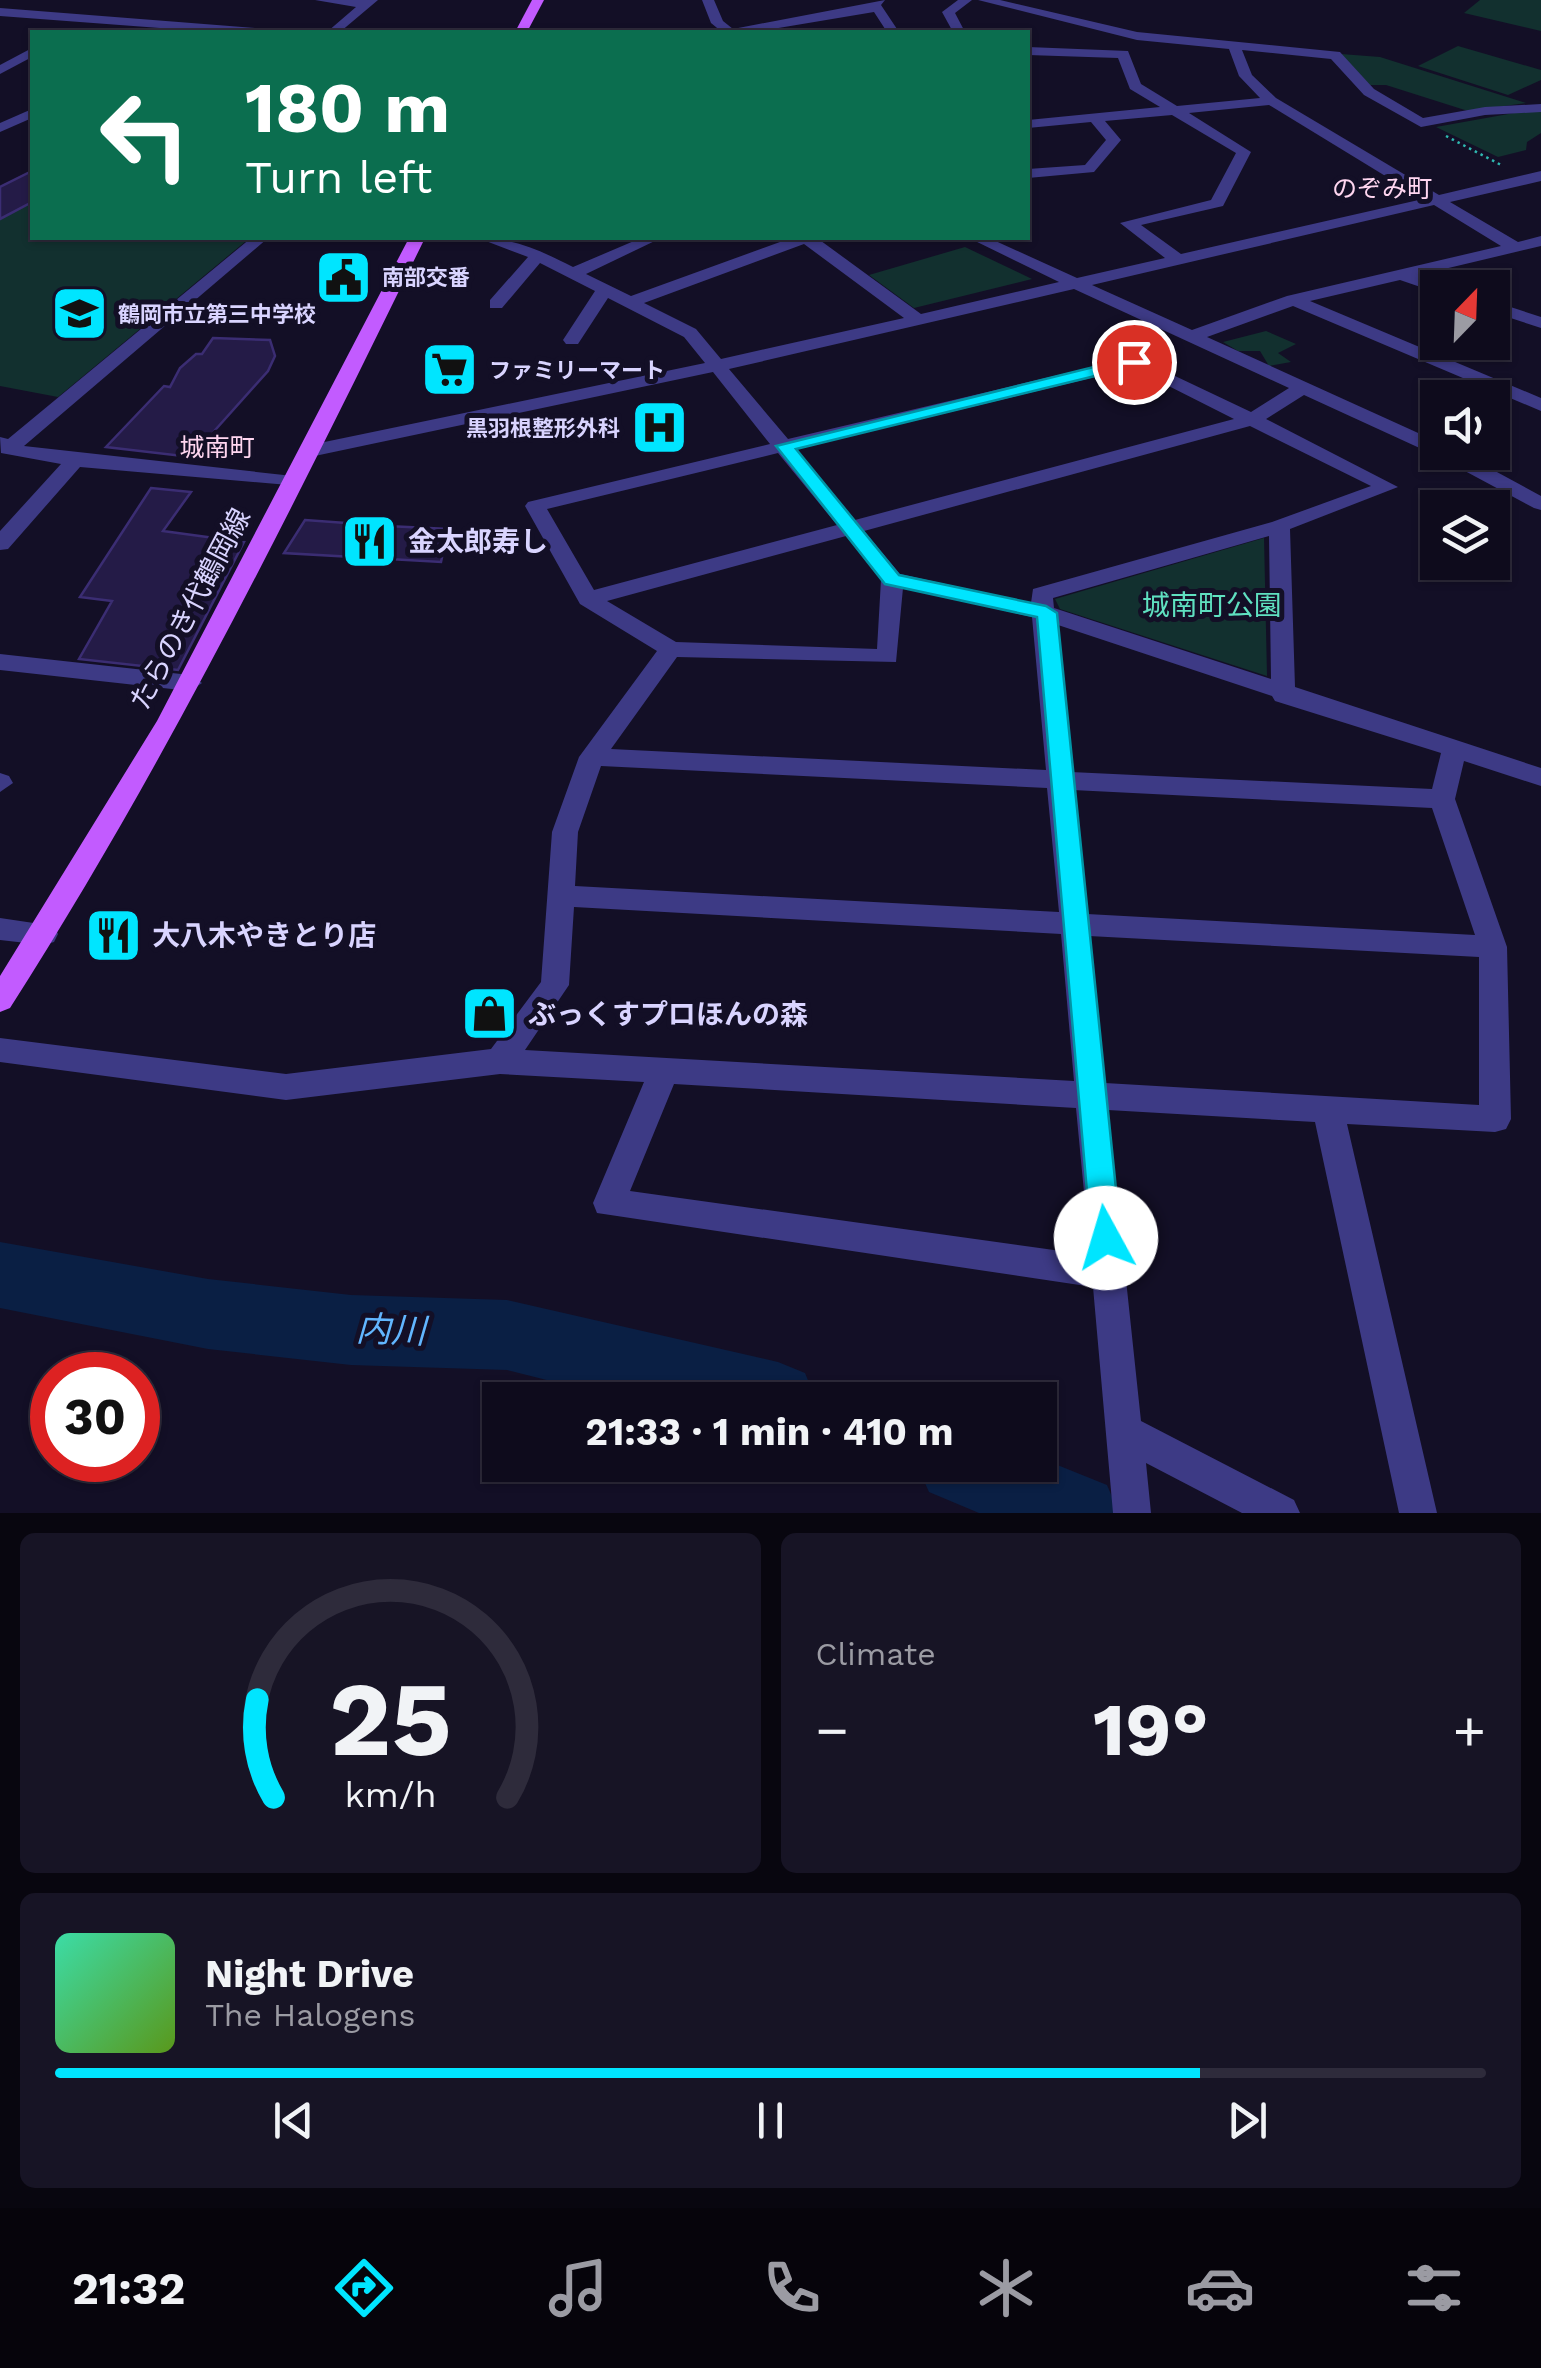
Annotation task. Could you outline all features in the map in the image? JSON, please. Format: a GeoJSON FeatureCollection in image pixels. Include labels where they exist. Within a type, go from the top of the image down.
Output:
{"type":"FeatureCollection","features":[{"type":"Feature","properties":{"kind":"main road"},"geometry":{"type":"LineString","coordinates":[[522,30],[538,0]]}},
{"type":"Feature","properties":{"kind":"main road","name":"たらのき代鶴岡線"},"geometry":{"type":"LineString","coordinates":[[0,1000],[44,934],[190,683],[417,240]]}},
{"type":"Feature","properties":{"kind":"street"},"geometry":{"type":"LineString","coordinates":[[67,30],[114,0]]}},
{"type":"Feature","properties":{"kind":"street"},"geometry":{"type":"LineString","coordinates":[[322,0],[370,2]]}},
{"type":"Feature","properties":{"kind":"street"},"geometry":{"type":"LineString","coordinates":[[708,0],[718,23],[729,30]]}},
{"type":"Feature","properties":{"kind":"street"},"geometry":{"type":"LineString","coordinates":[[957,30],[948,12],[966,0]]}},
{"type":"Feature","properties":{"kind":"street"},"geometry":{"type":"LineString","coordinates":[[984,0],[1137,36],[1336,55],[1370,92],[1421,123],[1485,111],[1541,108]]}},
{"type":"Feature","properties":{"kind":"street"},"geometry":{"type":"LineString","coordinates":[[335,30],[370,2]]}},
{"type":"Feature","properties":{"kind":"street"},"geometry":{"type":"LineString","coordinates":[[742,30],[878,4],[892,30]]}},
{"type":"Feature","properties":{"kind":"street"},"geometry":{"type":"LineString","coordinates":[[0,12],[227,30]]}},
{"type":"Feature","properties":{"kind":"street"},"geometry":{"type":"LineString","coordinates":[[1123,54],[1137,36]]}},
{"type":"Feature","properties":{"kind":"street"},"geometry":{"type":"LineString","coordinates":[[1235,48],[1246,76],[1271,101],[1514,247]]}},
{"type":"Feature","properties":{"kind":"street"},"geometry":{"type":"LineString","coordinates":[[1030,51],[1123,54]]}},
{"type":"Feature","properties":{"kind":"street"},"geometry":{"type":"LineString","coordinates":[[1123,54],[1135,86],[1171,112],[1244,152],[1217,203],[1128,222],[1180,261]]}},
{"type":"Feature","properties":{"kind":"street"},"geometry":{"type":"LineString","coordinates":[[0,70],[8,61]]}},
{"type":"Feature","properties":{"kind":"street"},"geometry":{"type":"LineString","coordinates":[[1030,124],[1271,101]]}},
{"type":"Feature","properties":{"kind":"street"},"geometry":{"type":"LineString","coordinates":[[0,128],[30,115]]}},
{"type":"Feature","properties":{"kind":"street"},"geometry":{"type":"LineString","coordinates":[[1030,174],[1089,169],[1114,140],[1096,119]]}},
{"type":"Feature","properties":{"kind":"street"},"geometry":{"type":"LineString","coordinates":[[310,451],[717,366],[1534,177]]}},
{"type":"Feature","properties":{"kind":"street"},"geometry":{"type":"LineString","coordinates":[[4,446],[258,240]]}},
{"type":"Feature","properties":{"kind":"street"},"geometry":{"type":"LineString","coordinates":[[574,273],[648,240]]}},
{"type":"Feature","properties":{"kind":"street"},"geometry":{"type":"LineString","coordinates":[[631,302],[801,240]]}},
{"type":"Feature","properties":{"kind":"street"},"geometry":{"type":"LineString","coordinates":[[809,240],[918,320]]}},
{"type":"Feature","properties":{"kind":"street"},"geometry":{"type":"LineString","coordinates":[[982,240],[1420,441]]}},
{"type":"Feature","properties":{"kind":"street"},"geometry":{"type":"LineString","coordinates":[[516,241],[690,333],[784,446],[855,529],[892,579],[888,657],[671,649],[588,599],[535,506],[784,446],[1134,362],[1388,487],[1280,526],[1042,594],[1131,1509]]}},
{"type":"Feature","properties":{"kind":"street"},"geometry":{"type":"LineString","coordinates":[[1193,336],[1294,300],[1541,241]]}},
{"type":"Feature","properties":{"kind":"street"},"geometry":{"type":"LineString","coordinates":[[496,304],[538,255]]}},
{"type":"Feature","properties":{"kind":"street"},"geometry":{"type":"LineString","coordinates":[[1401,274],[1420,281]]}},
{"type":"Feature","properties":{"kind":"street"},"geometry":{"type":"LineString","coordinates":[[572,340],[605,289]]}},
{"type":"Feature","properties":{"kind":"street"},"geometry":{"type":"LineString","coordinates":[[1294,300],[1541,406]]}},
{"type":"Feature","properties":{"kind":"street"},"geometry":{"type":"LineString","coordinates":[[1510,312],[1541,323]]}},
{"type":"Feature","properties":{"kind":"street"},"geometry":{"type":"LineString","coordinates":[[588,599],[1251,420],[1304,387]]}},
{"type":"Feature","properties":{"kind":"street"},"geometry":{"type":"LineString","coordinates":[[4,446],[75,460],[293,482]]}},
{"type":"Feature","properties":{"kind":"street"},"geometry":{"type":"LineString","coordinates":[[0,544],[75,460]]}},
{"type":"Feature","properties":{"kind":"street"},"geometry":{"type":"LineString","coordinates":[[1477,470],[1541,504]]}},
{"type":"Feature","properties":{"kind":"street"},"geometry":{"type":"LineString","coordinates":[[1280,526],[1283,694]]}},
{"type":"Feature","properties":{"kind":"street"},"geometry":{"type":"LineString","coordinates":[[892,579],[1046,613],[1454,752],[1541,777]]}},
{"type":"Feature","properties":{"kind":"street"},"geometry":{"type":"LineString","coordinates":[[500,1061],[555,985],[565,832],[592,756],[671,649]]}},
{"type":"Feature","properties":{"kind":"street"},"geometry":{"type":"LineString","coordinates":[[0,662],[190,683]]}},
{"type":"Feature","properties":{"kind":"street"},"geometry":{"type":"LineString","coordinates":[[0,1050],[286,1086],[500,1061],[1495,1119],[1493,946],[1442,799],[1454,752]]}},
{"type":"Feature","properties":{"kind":"street"},"geometry":{"type":"LineString","coordinates":[[592,756],[1442,799]]}},
{"type":"Feature","properties":{"kind":"street"},"geometry":{"type":"LineString","coordinates":[[562,896],[1493,946]]}},
{"type":"Feature","properties":{"kind":"street"},"geometry":{"type":"LineString","coordinates":[[0,930],[44,934]]}},
{"type":"Feature","properties":{"kind":"street"},"geometry":{"type":"LineString","coordinates":[[665,1068],[609,1203],[1109,1274]]}},
{"type":"Feature","properties":{"kind":"street"},"geometry":{"type":"LineString","coordinates":[[1328,1110],[1418,1513]]}},
{"type":"Feature","properties":{"kind":"street"},"geometry":{"type":"LineString","coordinates":[[1124,1432],[1282,1513]]}},
{"type":"Feature","properties":{"kind":"path"},"geometry":{"type":"LineString","coordinates":[[1421,123],[1534,177]]}},
{"type":"Feature","properties":{"kind":"green space"},"geometry":{"type":"Polygon","coordinates":[[[1480,0],[1541,0],[1541,31],[1464,13],[1480,0]]]}},
{"type":"Feature","properties":{"kind":"green space"},"geometry":{"type":"Polygon","coordinates":[[[1458,46],[1541,70],[1541,80],[1508,95],[1418,66],[1458,46]]]}},
{"type":"Feature","properties":{"kind":"green space"},"geometry":{"type":"Polygon","coordinates":[[[1341,54],[1380,57],[1526,103],[1468,111],[1386,85],[1370,85],[1341,54]]]}},
{"type":"Feature","properties":{"kind":"green space"},"geometry":{"type":"Polygon","coordinates":[[[1525,111],[1541,112],[1541,133],[1527,142],[1526,150],[1498,157],[1436,127],[1525,111]]]}},
{"type":"Feature","properties":{"kind":"green space","name":"鶴岡市立第三中学校"},"geometry":{"type":"Polygon","coordinates":[[[30,203],[30,240],[246,241],[58,397],[0,386],[0,219],[30,203]]]}},
{"type":"Feature","properties":{"kind":"green space"},"geometry":{"type":"Polygon","coordinates":[[[965,247],[1032,279],[914,308],[869,275],[965,247]]]}},
{"type":"Feature","properties":{"kind":"green space"},"geometry":{"type":"Polygon","coordinates":[[[1266,331],[1296,344],[1278,353],[1291,362],[1269,366],[1260,351],[1238,351],[1223,342],[1266,331]]]}},
{"type":"Feature","properties":{"kind":"green space","name":"城南町公園"},"geometry":{"type":"Polygon","coordinates":[[[1264,538],[1267,676],[1060,609],[1055,599],[1264,538]]]}},
{"type":"Feature","properties":{"kind":"building"},"geometry":{"type":"Polygon","coordinates":[[[30,172],[30,203],[0,219],[0,187],[30,172]]]}},
{"type":"Feature","properties":{"kind":"building"},"geometry":{"type":"Polygon","coordinates":[[[213,338],[270,340],[275,356],[268,371],[191,457],[106,447],[164,386],[170,387],[180,368],[196,354],[202,354],[213,338]]]}},
{"type":"Feature","properties":{"kind":"building","name":"ファミリーマート"},"geometry":{"type":"Polygon","coordinates":[[[437,357],[474,359],[464,382],[427,381],[437,357]]]}},
{"type":"Feature","properties":{"kind":"building"},"geometry":{"type":"Polygon","coordinates":[[[151,488],[191,492],[163,531],[244,542],[178,670],[79,659],[112,601],[80,597],[151,488]]]}},
{"type":"Feature","properties":{"kind":"building","name":"金太郎寿し"},"geometry":{"type":"Polygon","coordinates":[[[305,520],[448,529],[441,562],[284,553],[305,520]]]}},
{"type":"Feature","properties":{"kind":"waterway","name":"内川"},"geometry":{"type":"LineString","coordinates":[[0,1275],[208,1314],[351,1330],[507,1335],[703,1382]]}},
{"type":"Feature","properties":{"kind":"waterway","name":"内川"},"geometry":{"type":"LineString","coordinates":[[1000,1482],[1079,1513]]}},
{"type":"Feature","properties":{"kind":"place","name":"南部交番"},"geometry":{"type":"Point","coordinates":[343,277]}},
{"type":"Feature","properties":{"kind":"place","name":"鶴岡市立第三中学校"},"geometry":{"type":"Point","coordinates":[79,314]}},
{"type":"Feature","properties":{"kind":"place","name":"ファミリーマート"},"geometry":{"type":"Point","coordinates":[450,370]}},
{"type":"Feature","properties":{"kind":"place","name":"黒羽根整形外科"},"geometry":{"type":"Point","coordinates":[659,428]}},
{"type":"Feature","properties":{"kind":"place","name":"金太郎寿し"},"geometry":{"type":"Point","coordinates":[369,541]}},
{"type":"Feature","properties":{"kind":"place","name":"大八木やきとり店"},"geometry":{"type":"Point","coordinates":[113,935]}},
{"type":"Feature","properties":{"kind":"place","name":"ぶっくすプロほんの森"},"geometry":{"type":"Point","coordinates":[489,1014]}},
{"type":"Feature","properties":{"kind":"district","name":"のぞみ町"},"geometry":{"type":"Point","coordinates":[1382,188]}},
{"type":"Feature","properties":{"kind":"district","name":"城南町"},"geometry":{"type":"Point","coordinates":[217,447]}},
{"type":"Feature","properties":{"kind":"route"},"geometry":{"type":"LineString","coordinates":[[1106,1238],[1046,613],[892,579],[784,446],[1134,362]]}}]}
